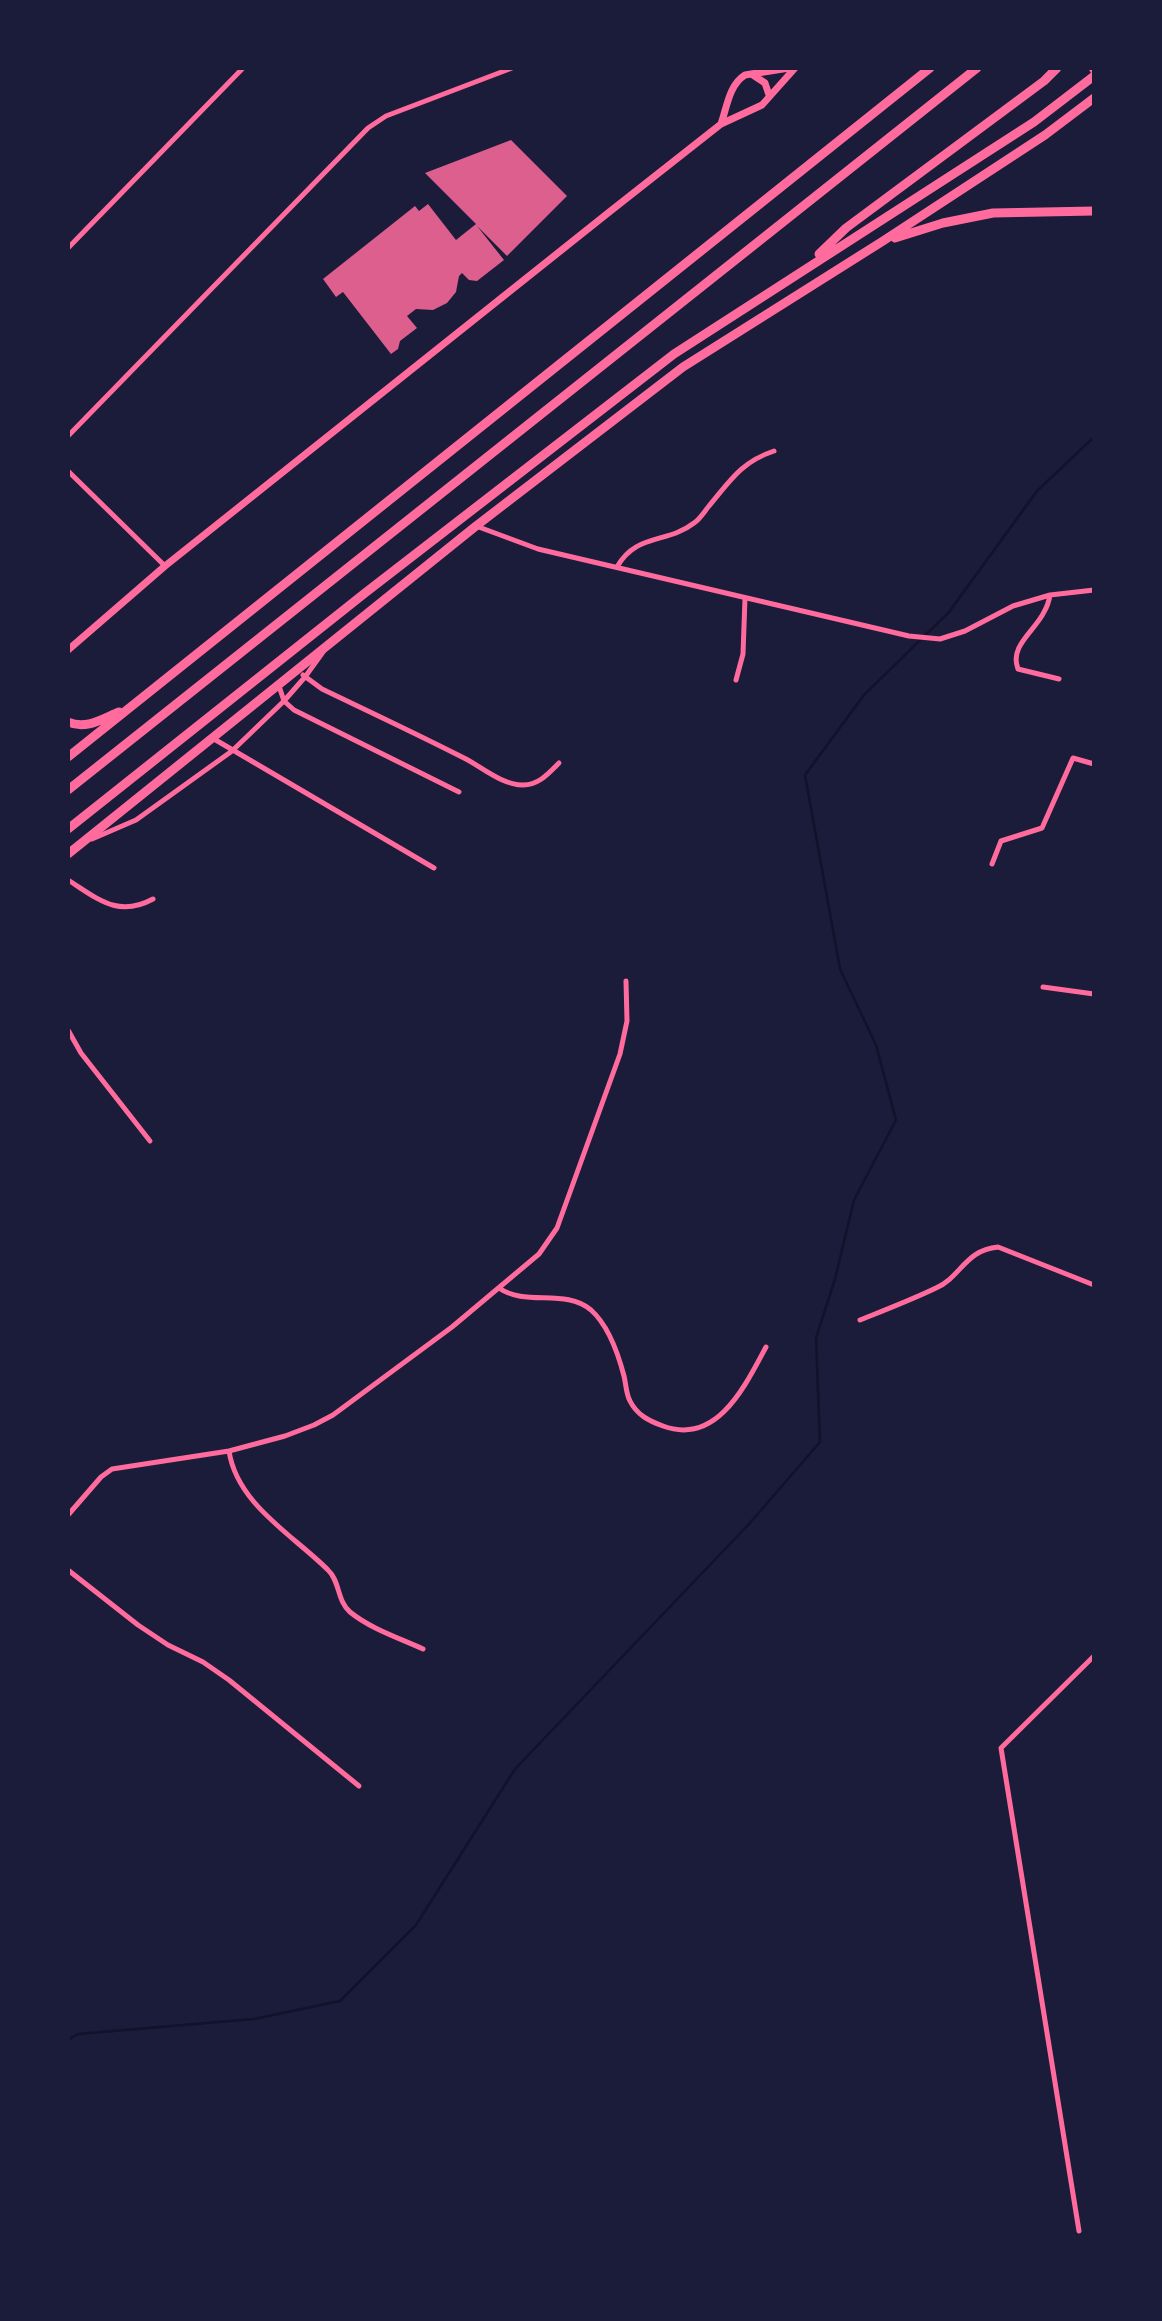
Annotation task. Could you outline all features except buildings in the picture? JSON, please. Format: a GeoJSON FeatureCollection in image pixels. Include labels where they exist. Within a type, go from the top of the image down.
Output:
{"type":"FeatureCollection","features":[{"type":"Feature","properties":{"kind":"main road"},"geometry":{"type":"LineString","coordinates":[[68,757],[930,68]]}},
{"type":"Feature","properties":{"kind":"main road"},"geometry":{"type":"LineString","coordinates":[[68,790],[976,68]]}},
{"type":"Feature","properties":{"kind":"main road"},"geometry":{"type":"LineString","coordinates":[[803,269],[846,228],[1044,81],[1057,68]]}},
{"type":"Feature","properties":{"kind":"main road"},"geometry":{"type":"LineString","coordinates":[[68,829],[365,593],[674,354],[1034,122],[1094,76]]}},
{"type":"Feature","properties":{"kind":"main road"},"geometry":{"type":"LineString","coordinates":[[68,854],[476,526],[683,367],[1045,135],[1094,98]]}},
{"type":"Feature","properties":{"kind":"main road"},"geometry":{"type":"LineString","coordinates":[[883,241],[943,223],[993,213],[1094,212]]}},
{"type":"Feature","properties":{"kind":"main road"},"geometry":{"type":"LineString","coordinates":[[68,722],[78,727],[134,705]]}},
{"type":"Feature","properties":{"kind":"street"},"geometry":{"type":"LineString","coordinates":[[68,248],[243,68]]}},
{"type":"Feature","properties":{"kind":"street"},"geometry":{"type":"LineString","coordinates":[[68,436],[368,128],[386,116],[512,68]]}},
{"type":"Feature","properties":{"kind":"street"},"geometry":{"type":"LineString","coordinates":[[721,124],[736,82],[745,75],[789,68]]}},
{"type":"Feature","properties":{"kind":"street"},"geometry":{"type":"LineString","coordinates":[[68,650],[165,566],[721,124],[744,111],[757,108],[795,68]]}},
{"type":"Feature","properties":{"kind":"street"},"geometry":{"type":"LineString","coordinates":[[751,75],[765,83],[769,95]]}},
{"type":"Feature","properties":{"kind":"street"},"geometry":{"type":"LineString","coordinates":[[617,567],[624,554],[642,543],[674,534],[695,522],[747,463],[774,451]]}},
{"type":"Feature","properties":{"kind":"street"},"geometry":{"type":"LineString","coordinates":[[68,471],[165,566]]}},
{"type":"Feature","properties":{"kind":"street"},"geometry":{"type":"LineString","coordinates":[[476,526],[525,545],[909,636],[940,639],[965,631],[1013,606],[1051,596],[1094,590]]}},
{"type":"Feature","properties":{"kind":"street"},"geometry":{"type":"LineString","coordinates":[[1051,596],[1044,613],[1018,650],[1016,664],[1018,669],[1026,672],[1059,678]]}},
{"type":"Feature","properties":{"kind":"street"},"geometry":{"type":"LineString","coordinates":[[736,680],[743,654],[745,598]]}},
{"type":"Feature","properties":{"kind":"street"},"geometry":{"type":"LineString","coordinates":[[82,843],[136,820],[232,751],[284,701],[327,646]]}},
{"type":"Feature","properties":{"kind":"street"},"geometry":{"type":"LineString","coordinates":[[297,671],[322,690],[467,759],[505,781],[522,785],[533,784],[559,764]]}},
{"type":"Feature","properties":{"kind":"street"},"geometry":{"type":"LineString","coordinates":[[279,686],[284,701],[294,710],[459,792]]}},
{"type":"Feature","properties":{"kind":"street"},"geometry":{"type":"LineString","coordinates":[[214,738],[434,868]]}},
{"type":"Feature","properties":{"kind":"street"},"geometry":{"type":"LineString","coordinates":[[992,864],[1001,841],[1042,828],[1073,758],[1094,764]]}},
{"type":"Feature","properties":{"kind":"street"},"geometry":{"type":"LineString","coordinates":[[68,880],[115,907],[128,909],[153,899]]}},
{"type":"Feature","properties":{"kind":"street"},"geometry":{"type":"LineString","coordinates":[[68,1515],[101,1477],[112,1469],[229,1451],[285,1436],[333,1415],[452,1327],[539,1254],[557,1228],[620,1054],[627,1021],[626,981]]}},
{"type":"Feature","properties":{"kind":"street"},"geometry":{"type":"LineString","coordinates":[[1043,988],[1094,994]]}},
{"type":"Feature","properties":{"kind":"street"},"geometry":{"type":"LineString","coordinates":[[68,1030],[81,1052],[150,1141]]}},
{"type":"Feature","properties":{"kind":"street"},"geometry":{"type":"LineString","coordinates":[[860,1320],[939,1287],[975,1254],[986,1248],[998,1247],[1094,1285]]}},
{"type":"Feature","properties":{"kind":"street"},"geometry":{"type":"LineString","coordinates":[[499,1289],[524,1298],[568,1300],[590,1309],[610,1336],[620,1360],[628,1398],[637,1413],[667,1428],[698,1429],[731,1406],[766,1348]]}},
{"type":"Feature","properties":{"kind":"street"},"geometry":{"type":"LineString","coordinates":[[229,1451],[236,1478],[284,1531],[330,1571],[343,1605],[376,1628],[423,1649]]}},
{"type":"Feature","properties":{"kind":"street"},"geometry":{"type":"LineString","coordinates":[[68,1570],[138,1625],[229,1680],[359,1786]]}},
{"type":"Feature","properties":{"kind":"street"},"geometry":{"type":"LineString","coordinates":[[1079,2231],[1000,1748],[1094,1656]]}},
{"type":"Feature","properties":{"kind":"waterway"},"geometry":{"type":"LineString","coordinates":[[68,2040],[78,2034],[254,2019],[340,2001],[416,1925],[515,1769],[749,1524],[820,1442],[816,1338],[835,1279],[854,1200],[896,1120],[876,1045],[840,969],[805,775],[864,695],[949,612],[1037,491],[1094,437]]}}]}
